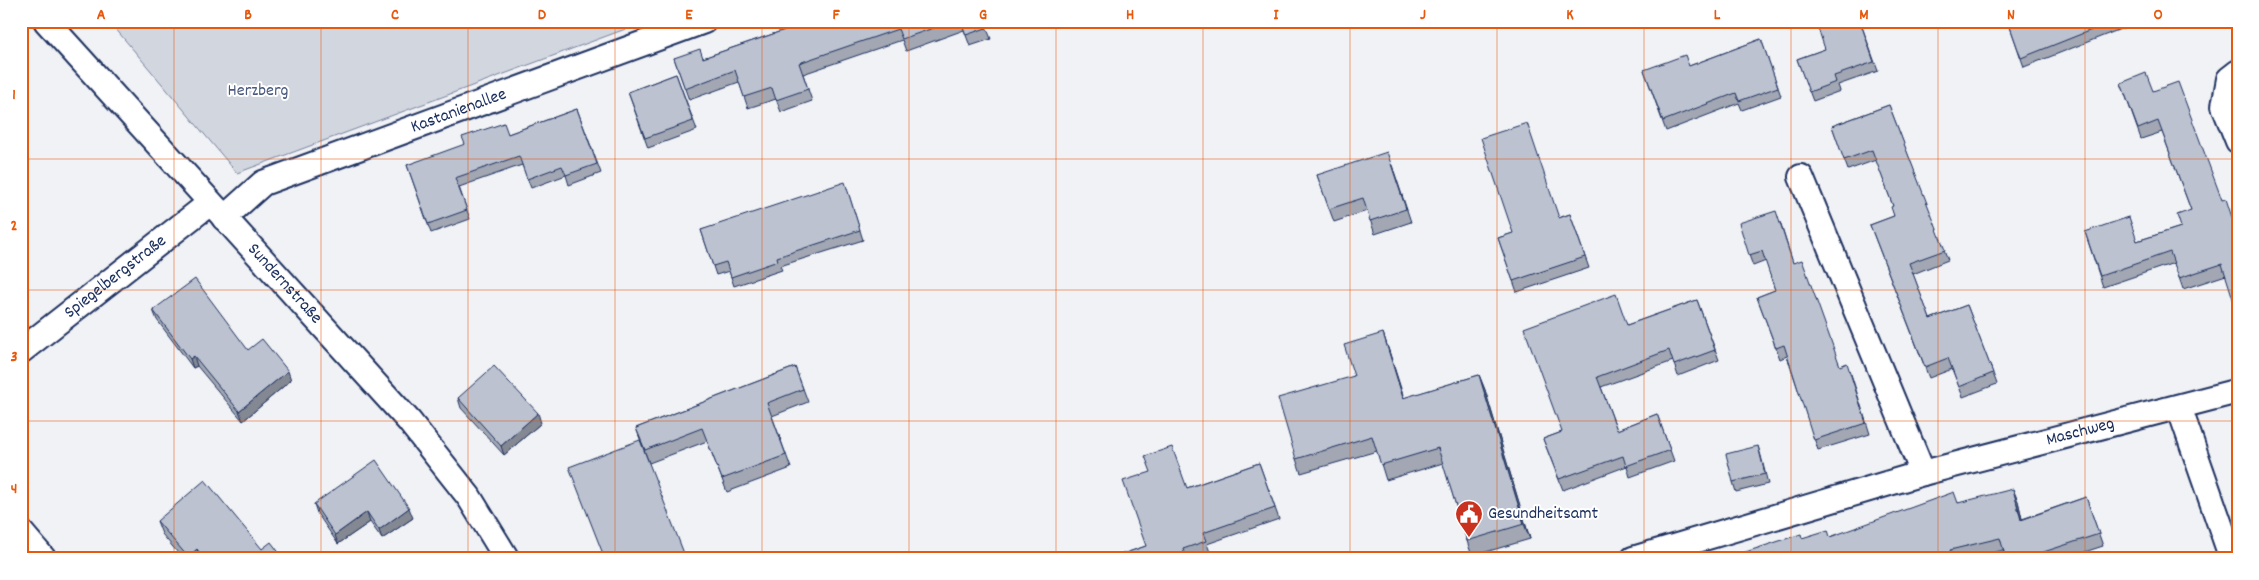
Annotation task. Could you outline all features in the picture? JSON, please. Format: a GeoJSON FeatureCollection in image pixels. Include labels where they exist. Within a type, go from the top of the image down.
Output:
{"type":"FeatureCollection","features":[{"type":"Feature","properties":{"kind":"street","name":"Sundernstraße"},"geometry":{"type":"LineString","coordinates":[[46,21],[409,421],[469,497],[507,559]]}},
{"type":"Feature","properties":{"kind":"street","name":"Kastanienallee"},"geometry":{"type":"LineString","coordinates":[[217,211],[263,183],[704,21]]}},
{"type":"Feature","properties":{"kind":"street"},"geometry":{"type":"LineString","coordinates":[[2238,72],[2229,79],[2224,106],[2238,141]]}},
{"type":"Feature","properties":{"kind":"street"},"geometry":{"type":"LineString","coordinates":[[1801,177],[1923,473]]}},
{"type":"Feature","properties":{"kind":"street","name":"Spiegelbergstraße"},"geometry":{"type":"LineString","coordinates":[[21,351],[217,211]]}},
{"type":"Feature","properties":{"kind":"street","name":"Maschweg"},"geometry":{"type":"LineString","coordinates":[[1633,559],[1923,473],[2238,391]]}},
{"type":"Feature","properties":{"kind":"street"},"geometry":{"type":"LineString","coordinates":[[2179,407],[2232,559]]}},
{"type":"Feature","properties":{"kind":"street"},"geometry":{"type":"LineString","coordinates":[[21,532],[44,559]]}},
{"type":"Feature","properties":{"kind":"green space","name":"Herzberg"},"geometry":{"type":"Polygon","coordinates":[[[109,21],[647,21],[237,173],[109,21]]]}},
{"type":"Feature","properties":{"kind":"building"},"geometry":{"type":"Polygon","coordinates":[[[811,21],[953,21],[902,39],[898,29],[799,63],[808,89],[776,100],[772,88],[744,97],[735,70],[685,89],[674,58],[700,49],[703,58],[811,21]]]}},
{"type":"Feature","properties":{"kind":"building"},"geometry":{"type":"Polygon","coordinates":[[[961,21],[984,21],[986,28],[966,35],[961,21]]]}},
{"type":"Feature","properties":{"kind":"building"},"geometry":{"type":"Polygon","coordinates":[[[1836,21],[1860,21],[1874,62],[1834,76],[1836,82],[1809,92],[1797,59],[1825,49],[1818,28],[1836,21]]]}},
{"type":"Feature","properties":{"kind":"building"},"geometry":{"type":"Polygon","coordinates":[[[2008,21],[2114,21],[2021,58],[2008,21]]]}},
{"type":"Feature","properties":{"kind":"building"},"geometry":{"type":"Polygon","coordinates":[[[1761,39],[1778,87],[1739,101],[1736,93],[1663,121],[1644,70],[1685,55],[1689,66],[1761,39]]]}},
{"type":"Feature","properties":{"kind":"building"},"geometry":{"type":"Polygon","coordinates":[[[2146,73],[2153,91],[2178,82],[2222,200],[2226,199],[2238,236],[2238,301],[2234,302],[2222,264],[2179,278],[2170,252],[2100,276],[2085,232],[2129,217],[2137,241],[2181,227],[2177,215],[2191,210],[2158,121],[2138,129],[2121,83],[2146,73]]]}},
{"type":"Feature","properties":{"kind":"building"},"geometry":{"type":"Polygon","coordinates":[[[676,74],[693,121],[645,138],[628,92],[676,74]]]}},
{"type":"Feature","properties":{"kind":"building"},"geometry":{"type":"Polygon","coordinates":[[[1889,105],[1945,250],[1909,263],[1930,319],[1967,305],[1993,373],[1959,387],[1948,358],[1925,367],[1870,225],[1894,216],[1891,207],[1893,206],[1872,150],[1844,160],[1832,126],[1889,105]]]}},
{"type":"Feature","properties":{"kind":"building"},"geometry":{"type":"Polygon","coordinates":[[[577,109],[597,164],[566,175],[562,166],[527,179],[519,156],[455,178],[467,210],[428,224],[407,165],[465,144],[462,137],[504,123],[508,134],[577,109]]]}},
{"type":"Feature","properties":{"kind":"building"},"geometry":{"type":"Polygon","coordinates":[[[1527,123],[1559,218],[1570,214],[1585,257],[1513,281],[1498,238],[1513,233],[1481,138],[1527,123]]]}},
{"type":"Feature","properties":{"kind":"building"},"geometry":{"type":"Polygon","coordinates":[[[1387,152],[1406,209],[1370,221],[1363,198],[1329,209],[1317,175],[1387,152]]]}},
{"type":"Feature","properties":{"kind":"building"},"geometry":{"type":"Polygon","coordinates":[[[845,182],[860,230],[777,257],[778,261],[731,277],[726,262],[713,266],[701,230],[845,182]]]}},
{"type":"Feature","properties":{"kind":"building"},"geometry":{"type":"Polygon","coordinates":[[[1776,211],[1793,263],[1802,260],[1840,366],[1847,363],[1866,423],[1814,440],[1784,345],[1776,348],[1757,297],[1775,290],[1762,251],[1749,255],[1739,223],[1776,211]]]}},
{"type":"Feature","properties":{"kind":"building"},"geometry":{"type":"Polygon","coordinates":[[[195,279],[248,350],[262,339],[288,371],[239,411],[194,356],[190,359],[153,310],[195,279]]]}},
{"type":"Feature","properties":{"kind":"building"},"geometry":{"type":"Polygon","coordinates":[[[1616,294],[1627,325],[1697,300],[1715,350],[1674,365],[1669,350],[1597,377],[1617,430],[1657,414],[1670,450],[1626,466],[1623,456],[1559,479],[1543,439],[1562,432],[1524,328],[1616,294]]]}},
{"type":"Feature","properties":{"kind":"building"},"geometry":{"type":"Polygon","coordinates":[[[1383,333],[1403,398],[1479,375],[1524,524],[1467,541],[1438,448],[1381,465],[1372,436],[1296,459],[1278,398],[1354,376],[1344,345],[1383,333]]]}},
{"type":"Feature","properties":{"kind":"building"},"geometry":{"type":"Polygon","coordinates":[[[494,366],[538,413],[501,446],[458,398],[494,366]]]}},
{"type":"Feature","properties":{"kind":"building"},"geometry":{"type":"Polygon","coordinates":[[[795,367],[803,389],[767,403],[786,455],[722,479],[702,428],[645,450],[636,428],[795,367]]]}},
{"type":"Feature","properties":{"kind":"building"},"geometry":{"type":"Polygon","coordinates":[[[640,440],[685,556],[694,553],[696,559],[605,559],[569,467],[640,440]]]}},
{"type":"Feature","properties":{"kind":"building"},"geometry":{"type":"Polygon","coordinates":[[[1758,446],[1765,474],[1733,482],[1726,454],[1758,446]]]}},
{"type":"Feature","properties":{"kind":"building"},"geometry":{"type":"Polygon","coordinates":[[[1172,447],[1187,488],[1259,463],[1275,508],[1203,533],[1206,541],[1183,549],[1186,559],[1108,559],[1146,546],[1123,481],[1151,472],[1145,456],[1172,447]]]}},
{"type":"Feature","properties":{"kind":"building"},"geometry":{"type":"Polygon","coordinates":[[[376,460],[409,508],[379,530],[367,512],[335,535],[314,504],[376,460]]]}},
{"type":"Feature","properties":{"kind":"building"},"geometry":{"type":"Polygon","coordinates":[[[205,480],[262,549],[271,542],[284,559],[204,559],[197,549],[188,557],[157,521],[205,480]]]}},
{"type":"Feature","properties":{"kind":"building"},"geometry":{"type":"Polygon","coordinates":[[[2013,489],[2021,520],[2086,497],[2099,534],[2022,559],[2006,559],[2000,538],[1950,550],[1953,559],[1724,559],[1801,534],[1802,538],[1828,530],[1830,537],[1954,492],[1958,503],[2013,489]]]}},
{"type":"Feature","properties":{"kind":"place","name":"Gesundheitsamt"},"geometry":{"type":"Point","coordinates":[1469,538]}}]}
